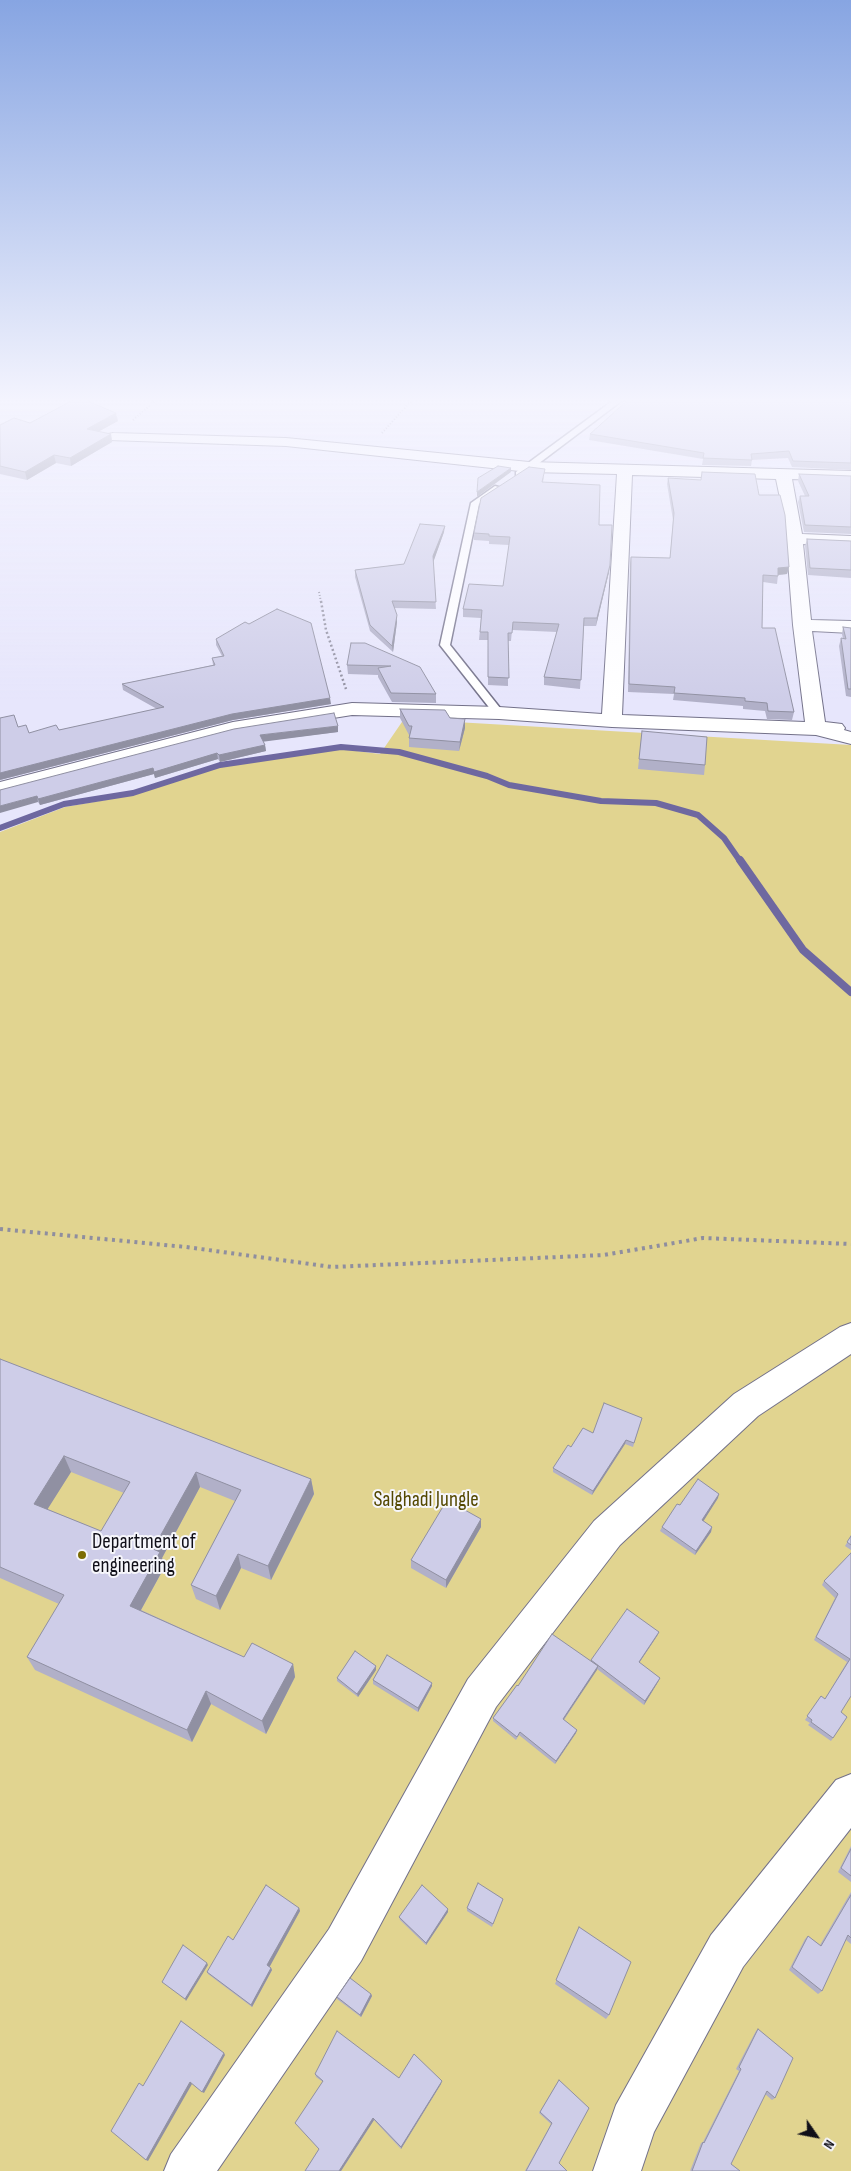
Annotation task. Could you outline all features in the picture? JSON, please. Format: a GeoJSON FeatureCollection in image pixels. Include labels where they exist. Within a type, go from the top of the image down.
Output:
{"type":"FeatureCollection","features":[{"type":"Feature","properties":{"kind":"street"},"geometry":{"type":"LineString","coordinates":[[612,721],[624,500]]}},
{"type":"Feature","properties":{"kind":"street"},"geometry":{"type":"LineString","coordinates":[[789,500],[793,522],[802,625],[816,729]]}},
{"type":"Feature","properties":{"kind":"street"},"geometry":{"type":"LineString","coordinates":[[794,539],[851,541]]}},
{"type":"Feature","properties":{"kind":"street"},"geometry":{"type":"LineString","coordinates":[[802,625],[851,627]]}},
{"type":"Feature","properties":{"kind":"street"},"geometry":{"type":"LineString","coordinates":[[0,789],[233,728],[352,709],[499,713],[612,721],[816,729],[851,727]]}},
{"type":"Feature","properties":{"kind":"street"},"geometry":{"type":"LineString","coordinates":[[816,729],[851,738]]}},
{"type":"Feature","properties":{"kind":"street"},"geometry":{"type":"LineString","coordinates":[[188,2171],[345,1945],[482,1693],[607,1534],[746,1405],[851,1337]]}},
{"type":"Feature","properties":{"kind":"street"},"geometry":{"type":"LineString","coordinates":[[617,2171],[633,2122],[727,1951],[851,1795]]}},
{"type":"Feature","properties":{"kind":"lane"},"geometry":{"type":"LineString","coordinates":[[479,500],[475,503],[445,645],[499,713]]}},
{"type":"Feature","properties":{"kind":"path"},"geometry":{"type":"LineString","coordinates":[[319,592],[326,630],[352,709]]}},
{"type":"Feature","properties":{"kind":"path"},"geometry":{"type":"LineString","coordinates":[[0,1229],[186,1247],[332,1267],[604,1255],[704,1238],[851,1244]]}},
{"type":"Feature","properties":{"kind":"green space","name":"Salghadi Jungle"},"geometry":{"type":"Polygon","coordinates":[[[404,719],[851,745],[851,2171],[0,2171],[0,832],[65,807],[128,796],[223,766],[341,749],[380,754],[404,719]]]}},
{"type":"Feature","properties":{"kind":"building"},"geometry":{"type":"Polygon","coordinates":[[[481,500],[600,500],[599,525],[612,525],[610,565],[597,618],[584,618],[581,680],[544,677],[559,624],[513,622],[512,633],[508,633],[509,678],[488,677],[488,632],[480,632],[482,610],[463,609],[469,584],[503,586],[510,537],[474,533],[481,500]]]}},
{"type":"Feature","properties":{"kind":"building"},"geometry":{"type":"Polygon","coordinates":[[[672,500],[781,500],[785,515],[789,567],[778,568],[778,576],[763,575],[762,628],[775,628],[794,712],[768,711],[767,703],[745,701],[745,698],[674,693],[675,687],[629,684],[631,557],[670,558],[674,513],[672,500]]]}},
{"type":"Feature","properties":{"kind":"building"},"geometry":{"type":"Polygon","coordinates":[[[801,500],[851,500],[851,527],[805,525],[801,500]]]}},
{"type":"Feature","properties":{"kind":"building"},"geometry":{"type":"Polygon","coordinates":[[[420,524],[445,526],[433,556],[436,602],[392,601],[397,615],[392,646],[370,625],[355,570],[404,564],[420,524]]]}},
{"type":"Feature","properties":{"kind":"building"},"geometry":{"type":"Polygon","coordinates":[[[807,539],[851,541],[851,570],[810,568],[807,539]]]}},
{"type":"Feature","properties":{"kind":"building"},"geometry":{"type":"Polygon","coordinates":[[[277,609],[311,623],[330,698],[232,714],[0,773],[0,718],[14,715],[18,727],[26,725],[29,733],[56,725],[59,730],[164,707],[122,684],[215,665],[212,658],[224,656],[216,639],[245,622],[249,624],[277,609]]]}},
{"type":"Feature","properties":{"kind":"building"},"geometry":{"type":"Polygon","coordinates":[[[843,627],[851,628],[851,689],[848,689],[841,638],[846,639],[843,627]]]}},
{"type":"Feature","properties":{"kind":"building"},"geometry":{"type":"Polygon","coordinates":[[[351,643],[365,643],[420,667],[436,694],[391,693],[378,668],[391,666],[347,665],[351,643]]]}},
{"type":"Feature","properties":{"kind":"building"},"geometry":{"type":"Polygon","coordinates":[[[400,709],[445,710],[450,718],[465,719],[460,742],[409,738],[412,726],[409,726],[400,709]]]}},
{"type":"Feature","properties":{"kind":"building"},"geometry":{"type":"Polygon","coordinates":[[[334,713],[338,726],[260,735],[265,745],[219,755],[217,753],[154,772],[153,768],[38,799],[37,796],[0,806],[0,790],[234,729],[334,713]]]}},
{"type":"Feature","properties":{"kind":"building"},"geometry":{"type":"Polygon","coordinates":[[[642,731],[707,737],[705,765],[639,759],[642,731]]]}},
{"type":"Feature","properties":{"kind":"building","name":"Department of engineering"},"geometry":{"type":"Polygon","coordinates":[[[0,1359],[311,1479],[268,1566],[238,1554],[216,1596],[191,1585],[241,1490],[196,1472],[153,1549],[160,1552],[130,1606],[244,1657],[252,1643],[293,1664],[262,1721],[206,1691],[187,1730],[27,1657],[64,1595],[0,1567],[0,1359]],[[64,1456],[34,1504],[101,1531],[130,1482],[64,1456]]]}},
{"type":"Feature","properties":{"kind":"building"},"geometry":{"type":"Polygon","coordinates":[[[604,1403],[642,1418],[634,1443],[626,1440],[593,1491],[553,1468],[568,1445],[571,1447],[583,1428],[593,1433],[604,1403]]]}},
{"type":"Feature","properties":{"kind":"building"},"geometry":{"type":"Polygon","coordinates":[[[698,1479],[719,1494],[702,1520],[712,1527],[696,1551],[662,1527],[677,1504],[680,1505],[698,1479]]]}},
{"type":"Feature","properties":{"kind":"building"},"geometry":{"type":"Polygon","coordinates":[[[447,1500],[481,1519],[446,1580],[411,1560],[447,1500]]]}},
{"type":"Feature","properties":{"kind":"building"},"geometry":{"type":"Polygon","coordinates":[[[851,1536],[851,1545],[847,1542],[851,1536]]]}},
{"type":"Feature","properties":{"kind":"building"},"geometry":{"type":"Polygon","coordinates":[[[851,1553],[851,1696],[841,1712],[847,1717],[833,1738],[811,1722],[812,1720],[807,1716],[821,1696],[825,1699],[850,1659],[816,1637],[838,1594],[824,1581],[851,1553]]]}},
{"type":"Feature","properties":{"kind":"building"},"geometry":{"type":"Polygon","coordinates":[[[627,1609],[659,1632],[639,1662],[660,1678],[645,1701],[591,1660],[627,1609]]]}},
{"type":"Feature","properties":{"kind":"building"},"geometry":{"type":"Polygon","coordinates":[[[552,1634],[598,1666],[563,1719],[577,1730],[556,1761],[520,1732],[517,1737],[493,1718],[518,1686],[552,1634]]]}},
{"type":"Feature","properties":{"kind":"building"},"geometry":{"type":"Polygon","coordinates":[[[355,1651],[376,1666],[357,1694],[337,1678],[355,1651]]]}},
{"type":"Feature","properties":{"kind":"building"},"geometry":{"type":"Polygon","coordinates":[[[387,1655],[432,1683],[418,1708],[373,1680],[387,1655]]]}},
{"type":"Feature","properties":{"kind":"building"},"geometry":{"type":"Polygon","coordinates":[[[851,1849],[851,1876],[841,1868],[851,1849]]]}},
{"type":"Feature","properties":{"kind":"building"},"geometry":{"type":"Polygon","coordinates":[[[478,1883],[503,1899],[493,1924],[467,1908],[478,1883]]]}},
{"type":"Feature","properties":{"kind":"building"},"geometry":{"type":"Polygon","coordinates":[[[266,1885],[299,1908],[267,1965],[271,1968],[251,2005],[207,1972],[228,1936],[233,1940],[266,1885]]]}},
{"type":"Feature","properties":{"kind":"building"},"geometry":{"type":"Polygon","coordinates":[[[422,1885],[448,1909],[426,1943],[399,1917],[422,1885]]]}},
{"type":"Feature","properties":{"kind":"building"},"geometry":{"type":"Polygon","coordinates":[[[851,1895],[851,1938],[848,1935],[822,1991],[792,1967],[808,1936],[821,1946],[851,1895]]]}},
{"type":"Feature","properties":{"kind":"building"},"geometry":{"type":"Polygon","coordinates":[[[579,1927],[631,1962],[609,2015],[556,1980],[579,1927]]]}},
{"type":"Feature","properties":{"kind":"building"},"geometry":{"type":"Polygon","coordinates":[[[183,1945],[207,1963],[185,1999],[162,1982],[183,1945]]]}},
{"type":"Feature","properties":{"kind":"building"},"geometry":{"type":"Polygon","coordinates":[[[350,1978],[371,1994],[360,2015],[337,1997],[350,1978]]]}},
{"type":"Feature","properties":{"kind":"building"},"geometry":{"type":"Polygon","coordinates":[[[181,2021],[224,2053],[202,2092],[190,2082],[146,2160],[111,2131],[139,2083],[143,2086],[181,2021]]]}},
{"type":"Feature","properties":{"kind":"building"},"geometry":{"type":"Polygon","coordinates":[[[758,2029],[793,2058],[775,2098],[767,2091],[731,2164],[740,2171],[692,2171],[703,2142],[741,2069],[739,2067],[758,2029]]]}},
{"type":"Feature","properties":{"kind":"building"},"geometry":{"type":"Polygon","coordinates":[[[337,2031],[399,2078],[414,2054],[442,2081],[401,2147],[373,2118],[339,2171],[305,2171],[319,2149],[295,2123],[323,2081],[315,2074],[337,2031]]]}},
{"type":"Feature","properties":{"kind":"building"},"geometry":{"type":"Polygon","coordinates":[[[559,2080],[589,2108],[559,2163],[567,2171],[526,2171],[552,2123],[540,2112],[559,2080]]]}},
{"type":"Feature","properties":{"kind":"waterway"},"geometry":{"type":"LineString","coordinates":[[0,828],[64,804],[133,793],[220,765],[341,747],[399,752],[487,776],[509,785],[601,801],[656,803],[698,815],[724,838],[740,861]]}},
{"type":"Feature","properties":{"kind":"waterway"},"geometry":{"type":"LineString","coordinates":[[740,860],[803,950],[851,992]]}},
{"type":"Feature","properties":{"kind":"place","name":"Department of engineering"},"geometry":{"type":"Point","coordinates":[82,1555]}}]}
